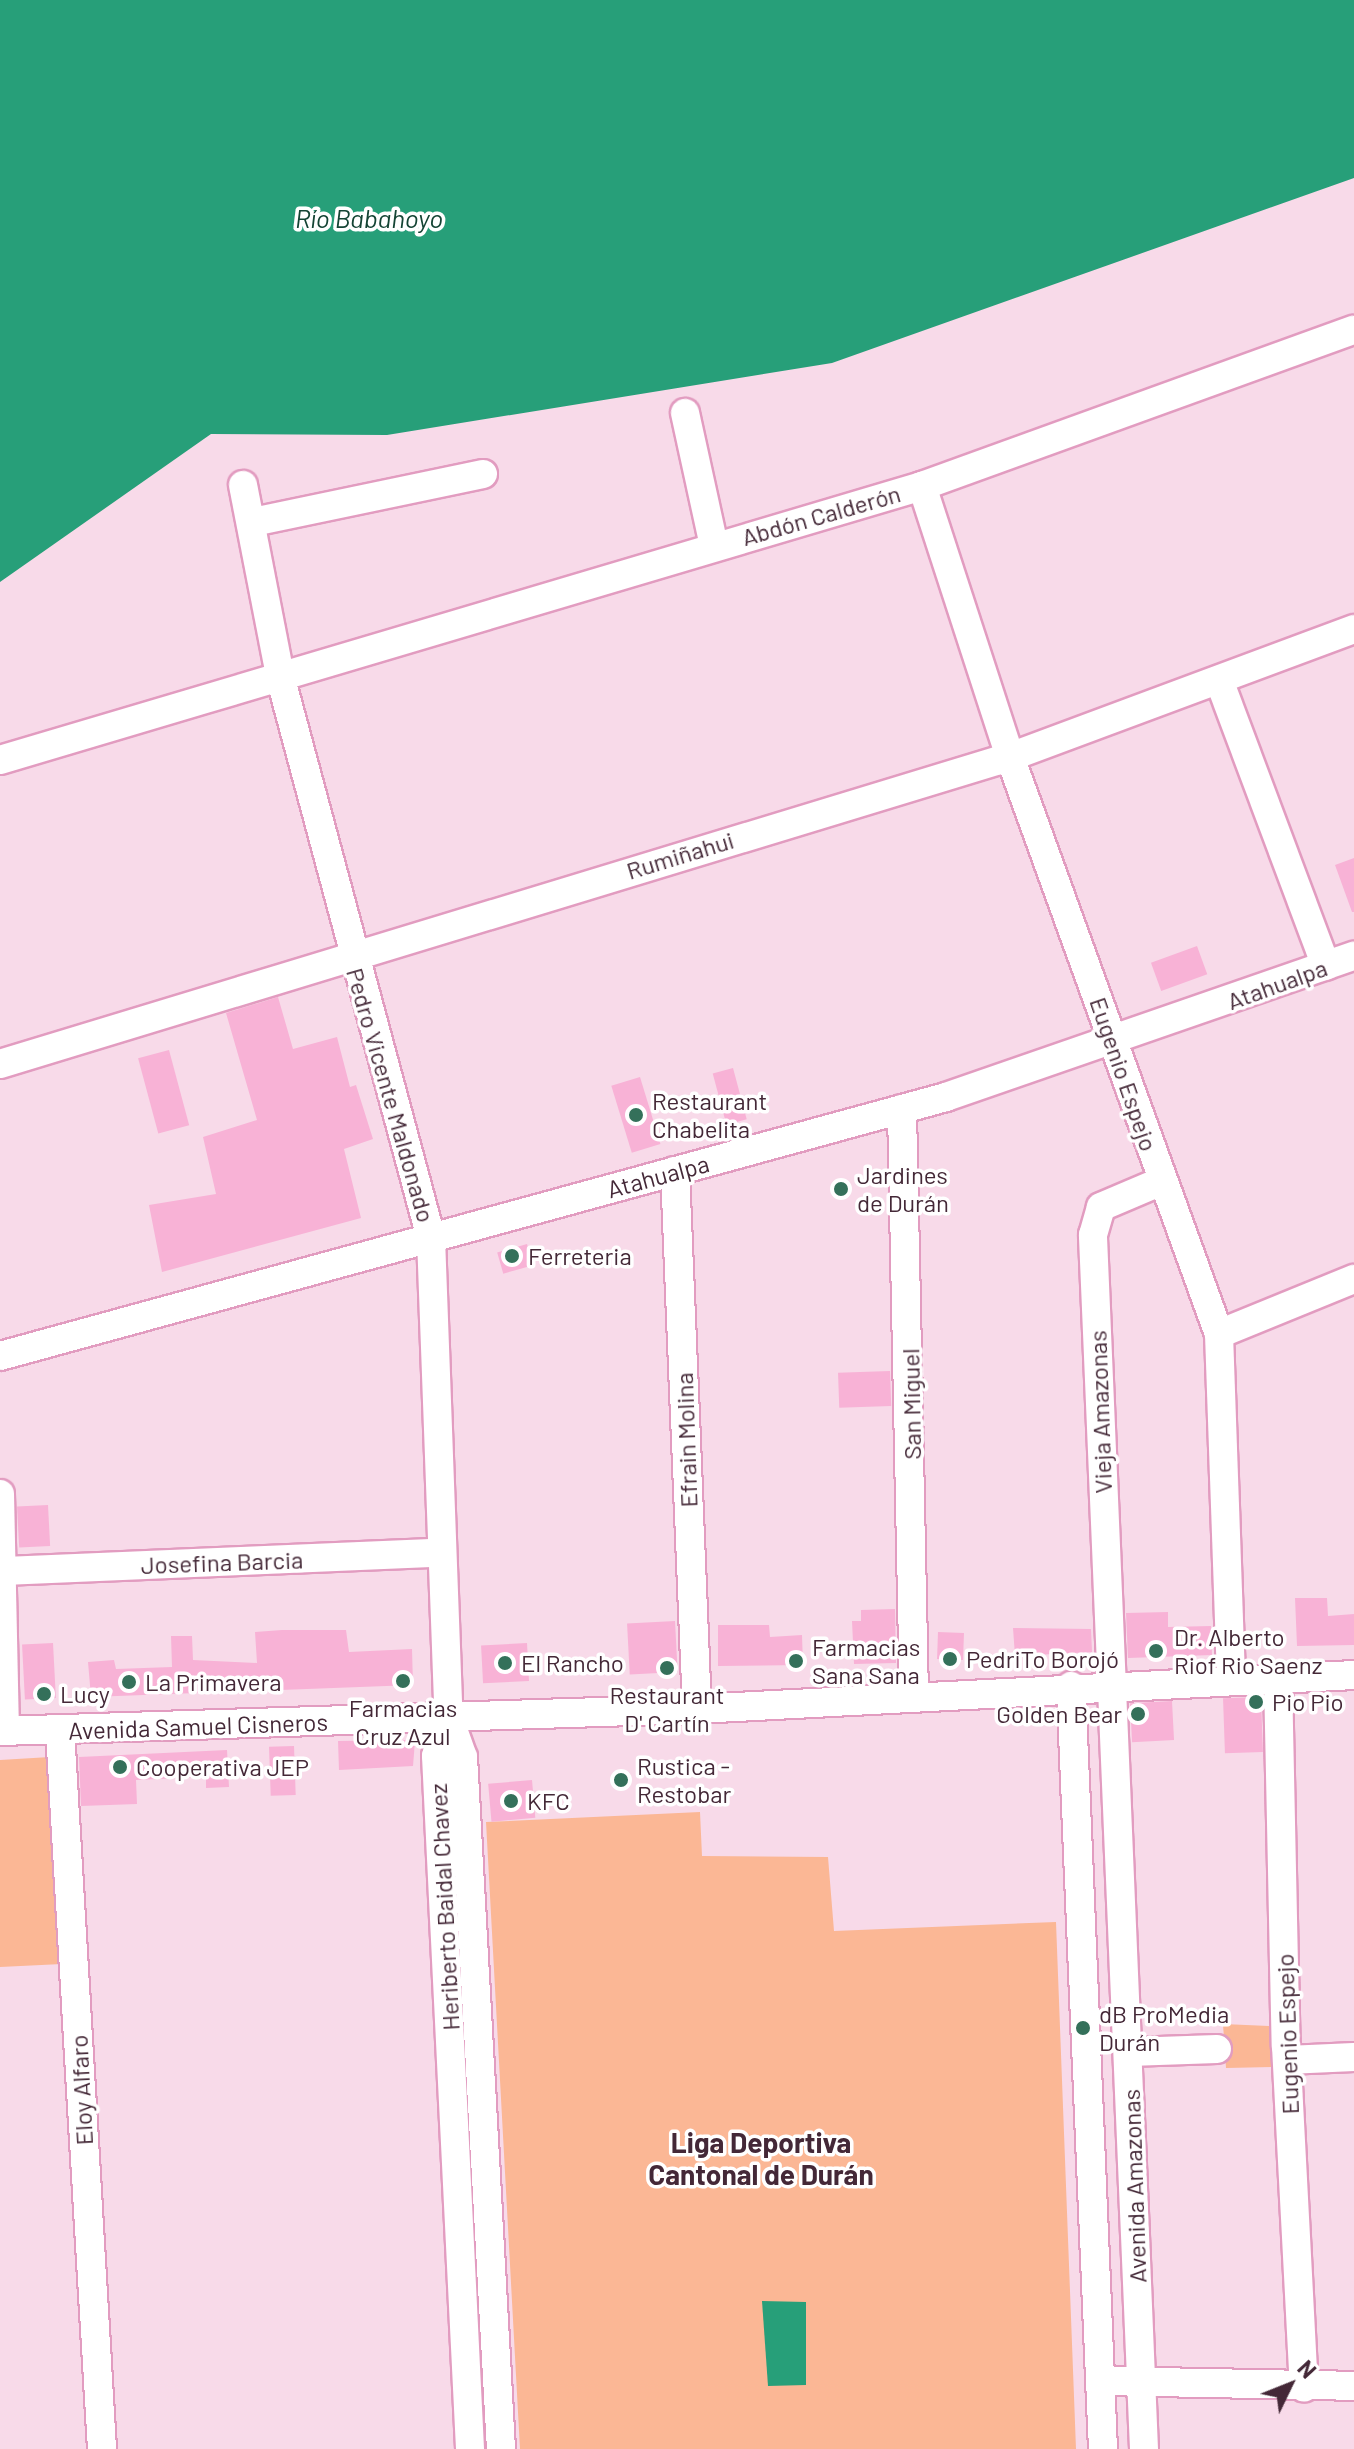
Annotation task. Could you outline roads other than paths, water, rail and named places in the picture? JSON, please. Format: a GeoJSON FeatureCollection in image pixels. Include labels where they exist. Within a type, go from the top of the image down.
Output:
{"type":"FeatureCollection","features":[{"type":"Feature","properties":{"kind":"street","name":"Abdón Calderón"},"geometry":{"type":"LineString","coordinates":[[0,760],[922,486],[1354,330]]}},
{"type":"Feature","properties":{"kind":"street"},"geometry":{"type":"LineString","coordinates":[[685,413],[714,546]]}},
{"type":"Feature","properties":{"kind":"street"},"geometry":{"type":"LineString","coordinates":[[253,522],[483,474]]}},
{"type":"Feature","properties":{"kind":"street","name":"Pedro Vicente Maldonado"},"geometry":{"type":"LineString","coordinates":[[243,485],[253,522],[280,676],[351,954],[431,1238],[449,1718]]}},
{"type":"Feature","properties":{"kind":"street","name":"Eugenio Espejo"},"geometry":{"type":"LineString","coordinates":[[922,486],[1010,757],[1219,1334],[1231,1679]]}},
{"type":"Feature","properties":{"kind":"street","name":"Rumiñahui"},"geometry":{"type":"LineString","coordinates":[[0,1064],[351,954],[1010,757],[1354,629]]}},
{"type":"Feature","properties":{"kind":"street"},"geometry":{"type":"LineString","coordinates":[[1219,680],[1326,966]]}},
{"type":"Feature","properties":{"kind":"street","name":"Atahualpa"},"geometry":{"type":"LineString","coordinates":[[0,1356],[902,1109],[1114,1044],[1354,956]]}},
{"type":"Feature","properties":{"kind":"street","name":"San Miguel"},"geometry":{"type":"LineString","coordinates":[[902,1109],[914,1698]]}},
{"type":"Feature","properties":{"kind":"street","name":"Efrain Molina"},"geometry":{"type":"LineString","coordinates":[[675,1171],[697,1709]]}},
{"type":"Feature","properties":{"kind":"street","name":"Vieja Amazonas"},"geometry":{"type":"LineString","coordinates":[[1109,1684],[1093,1235],[1101,1207],[1162,1181]]}},
{"type":"Feature","properties":{"kind":"street"},"geometry":{"type":"LineString","coordinates":[[1219,1334],[1354,1279]]}},
{"type":"Feature","properties":{"kind":"street"},"geometry":{"type":"LineString","coordinates":[[0,1494],[3,1731]]}},
{"type":"Feature","properties":{"kind":"street","name":"Josefina Barcia"},"geometry":{"type":"LineString","coordinates":[[3,1571],[441,1553]]}},
{"type":"Feature","properties":{"kind":"street","name":"Avenida Samuel Cisneros"},"geometry":{"type":"LineString","coordinates":[[3,1731],[697,1709],[1109,1684],[1354,1675]]}},
{"type":"Feature","properties":{"kind":"street","name":"Eugenio Espejo"},"geometry":{"type":"LineString","coordinates":[[1278,1679],[1287,2060],[1304,2388]]}},
{"type":"Feature","properties":{"kind":"street","name":"Avenida Amazonas"},"geometry":{"type":"LineString","coordinates":[[1109,1684],[1129,2052],[1144,2449]]}},
{"type":"Feature","properties":{"kind":"street","name":"Avenida Amazonas"},"geometry":{"type":"LineString","coordinates":[[1071,1686],[1103,2449]]}},
{"type":"Feature","properties":{"kind":"street","name":"Heriberto Baidal Chavez"},"geometry":{"type":"LineString","coordinates":[[449,1718],[436,1756],[470,2449]]}},
{"type":"Feature","properties":{"kind":"street","name":"Heriberto Baidal Chavez"},"geometry":{"type":"LineString","coordinates":[[449,1718],[463,1757],[501,2449]]}},
{"type":"Feature","properties":{"kind":"street","name":"Eloy Alfaro"},"geometry":{"type":"LineString","coordinates":[[60,1731],[102,2449]]}},
{"type":"Feature","properties":{"kind":"street"},"geometry":{"type":"LineString","coordinates":[[1129,2052],[1217,2049]]}},
{"type":"Feature","properties":{"kind":"street"},"geometry":{"type":"LineString","coordinates":[[1287,2060],[1354,2057]]}},
{"type":"Feature","properties":{"kind":"street"},"geometry":{"type":"LineString","coordinates":[[1101,2381],[1143,2380],[1304,2388],[1354,2386]]}},
{"type":"Feature","properties":{"kind":"water","name":"Río Babahoyo"},"geometry":{"type":"Polygon","coordinates":[[[0,0],[1354,0],[1354,178],[832,363],[387,435],[211,434],[0,582],[0,0]]]}},
{"type":"Feature","properties":{"kind":"water"},"geometry":{"type":"Polygon","coordinates":[[[762,2301],[806,2302],[806,2385],[768,2386],[762,2301]]]}},
{"type":"Feature","properties":{"kind":"place","name":"Restaurant Chabelita"},"geometry":{"type":"Point","coordinates":[636,1115]}},
{"type":"Feature","properties":{"kind":"place","name":"Jardines de Durán"},"geometry":{"type":"Point","coordinates":[841,1189]}},
{"type":"Feature","properties":{"kind":"place","name":"Ferreteria"},"geometry":{"type":"Point","coordinates":[512,1256]}},
{"type":"Feature","properties":{"kind":"place","name":"Dr. Alberto Riof Rio Saenz"},"geometry":{"type":"Point","coordinates":[1156,1651]}},
{"type":"Feature","properties":{"kind":"place","name":"PedriTo Borojó"},"geometry":{"type":"Point","coordinates":[950,1659]}},
{"type":"Feature","properties":{"kind":"place","name":"Farmacias Sana Sana"},"geometry":{"type":"Point","coordinates":[796,1661]}},
{"type":"Feature","properties":{"kind":"place","name":"El Rancho"},"geometry":{"type":"Point","coordinates":[505,1663]}},
{"type":"Feature","properties":{"kind":"place","name":"Restaurant D' Cartín"},"geometry":{"type":"Point","coordinates":[667,1668]}},
{"type":"Feature","properties":{"kind":"place","name":"Farmacias Cruz Azul"},"geometry":{"type":"Point","coordinates":[403,1681]}},
{"type":"Feature","properties":{"kind":"place","name":"La Primavera"},"geometry":{"type":"Point","coordinates":[129,1682]}},
{"type":"Feature","properties":{"kind":"place","name":"Lucy"},"geometry":{"type":"Point","coordinates":[44,1694]}},
{"type":"Feature","properties":{"kind":"place","name":"Pio Pio"},"geometry":{"type":"Point","coordinates":[1256,1702]}},
{"type":"Feature","properties":{"kind":"place","name":"Golden Bear"},"geometry":{"type":"Point","coordinates":[1138,1714]}},
{"type":"Feature","properties":{"kind":"place","name":"Cooperativa JEP"},"geometry":{"type":"Point","coordinates":[120,1767]}},
{"type":"Feature","properties":{"kind":"place","name":"Rustica - Restobar"},"geometry":{"type":"Point","coordinates":[621,1780]}},
{"type":"Feature","properties":{"kind":"place","name":"KFC"},"geometry":{"type":"Point","coordinates":[511,1801]}},
{"type":"Feature","properties":{"kind":"place","name":"dB ProMedia Durán"},"geometry":{"type":"Point","coordinates":[1083,2028]}},
{"type":"Feature","properties":{"kind":"district","name":"Liga Deportiva Cantonal de Durán"},"geometry":{"type":"Point","coordinates":[761,2158]}}]}
